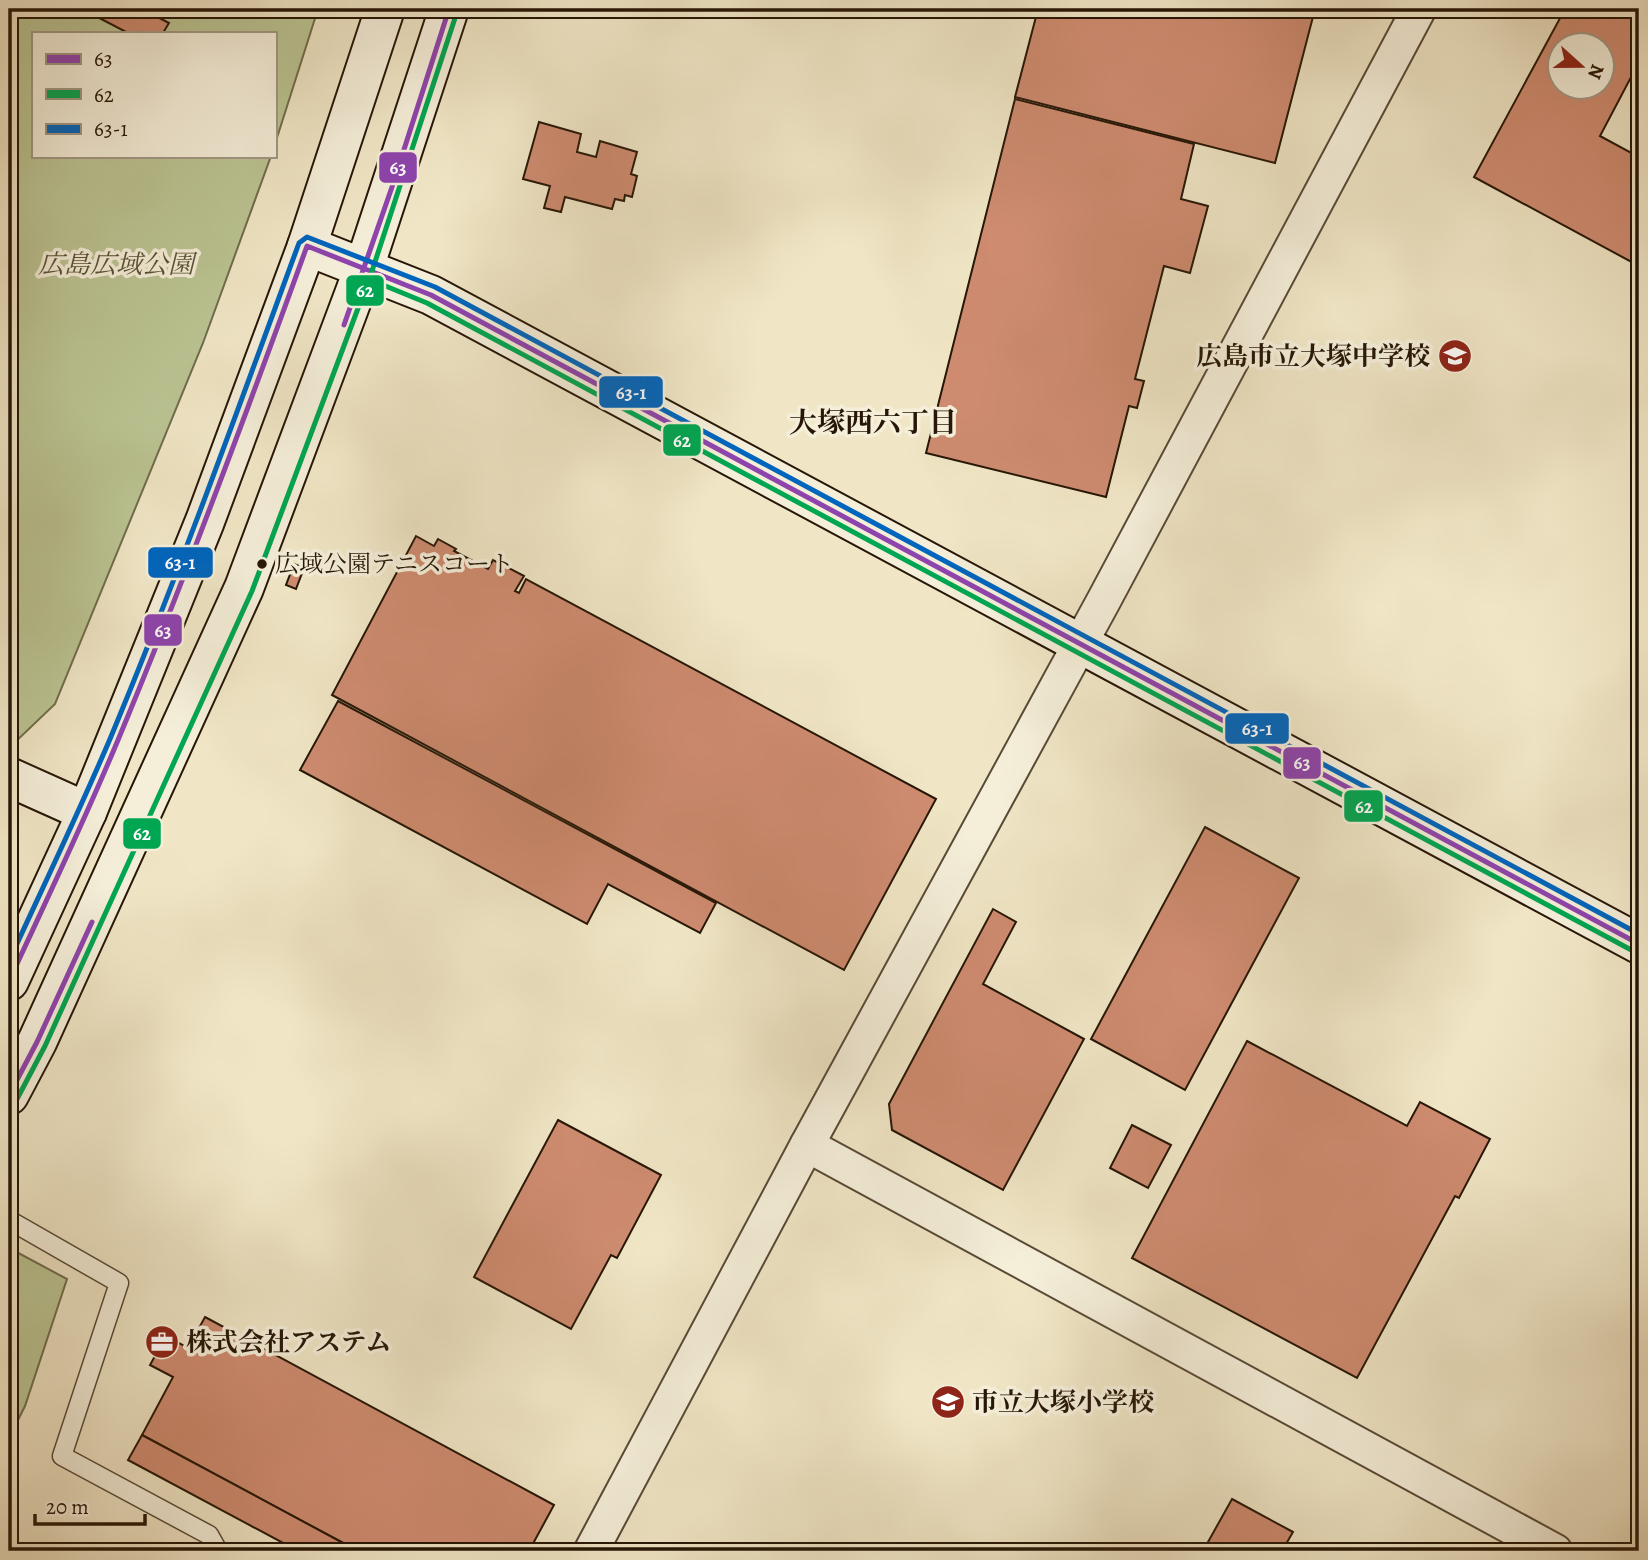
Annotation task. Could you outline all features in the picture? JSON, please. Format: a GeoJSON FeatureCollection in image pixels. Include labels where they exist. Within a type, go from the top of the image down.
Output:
{"type":"FeatureCollection","features":[{"type":"Feature","properties":{"kind":"street"},"geometry":{"type":"LineString","coordinates":[[9,981],[87,812],[205,521],[307,246],[386,9]]}},
{"type":"Feature","properties":{"kind":"street"},"geometry":{"type":"LineString","coordinates":[[9,1095],[37,1042],[244,588],[364,268],[449,9]]}},
{"type":"Feature","properties":{"kind":"street"},"geometry":{"type":"LineString","coordinates":[[591,1551],[1419,9]]}},
{"type":"Feature","properties":{"kind":"street"},"geometry":{"type":"LineString","coordinates":[[307,246],[431,295],[1639,944]]}},
{"type":"Feature","properties":{"kind":"street"},"geometry":{"type":"LineString","coordinates":[[9,777],[87,812]]}},
{"type":"Feature","properties":{"kind":"street"},"geometry":{"type":"LineString","coordinates":[[807,1146],[1555,1551]]}},
{"type":"Feature","properties":{"kind":"lane"},"geometry":{"type":"LineString","coordinates":[[9,1220],[119,1283],[62,1456],[209,1535],[218,1551]]}},
{"type":"Feature","properties":{"kind":"green space","name":"広島広域公園"},"geometry":{"type":"Polygon","coordinates":[[[9,9],[318,9],[276,141],[276,32],[32,32],[32,158],[270,158],[203,343],[55,704],[9,748],[9,9]]]}},
{"type":"Feature","properties":{"kind":"green space"},"geometry":{"type":"Polygon","coordinates":[[[9,1248],[67,1279],[25,1406],[9,1438],[9,1248]]]}},
{"type":"Feature","properties":{"kind":"building"},"geometry":{"type":"Polygon","coordinates":[[[82,9],[142,9],[169,23],[164,32],[126,32],[82,9]]]}},
{"type":"Feature","properties":{"kind":"building"},"geometry":{"type":"Polygon","coordinates":[[[1038,9],[1315,9],[1275,163],[1015,97],[1038,9]]]}},
{"type":"Feature","properties":{"kind":"building"},"geometry":{"type":"Polygon","coordinates":[[[1565,9],[1639,9],[1639,62],[1600,136],[1639,157],[1639,266],[1474,177],[1546,44],[1546,102],[1616,102],[1616,32],[1553,32],[1565,9]]]}},
{"type":"Feature","properties":{"kind":"building"},"geometry":{"type":"Polygon","coordinates":[[[1015,99],[1194,144],[1181,199],[1208,206],[1190,273],[1164,266],[1135,379],[1144,381],[1137,408],[1129,406],[1106,497],[926,453],[1015,99]]]}},
{"type":"Feature","properties":{"kind":"building"},"geometry":{"type":"Polygon","coordinates":[[[539,122],[581,134],[577,152],[596,157],[600,141],[637,152],[631,174],[637,176],[632,197],[625,195],[624,201],[615,199],[612,209],[565,197],[561,212],[544,208],[550,186],[523,179],[539,122]]]}},
{"type":"Feature","properties":{"kind":"building"},"geometry":{"type":"Polygon","coordinates":[[[416,536],[434,546],[438,539],[488,569],[493,560],[524,576],[515,591],[519,593],[526,579],[936,799],[844,970],[332,695],[416,536]]]}},
{"type":"Feature","properties":{"kind":"building"},"geometry":{"type":"Polygon","coordinates":[[[294,564],[304,568],[296,589],[286,585],[294,564]]]}},
{"type":"Feature","properties":{"kind":"building"},"geometry":{"type":"Polygon","coordinates":[[[338,701],[716,903],[700,933],[608,884],[587,924],[300,770],[338,701]]]}},
{"type":"Feature","properties":{"kind":"building"},"geometry":{"type":"Polygon","coordinates":[[[1205,827],[1299,878],[1185,1090],[1091,1039],[1205,827]]]}},
{"type":"Feature","properties":{"kind":"building"},"geometry":{"type":"Polygon","coordinates":[[[993,909],[1016,922],[983,984],[1084,1039],[1003,1190],[892,1130],[889,1104],[993,909]]]}},
{"type":"Feature","properties":{"kind":"building"},"geometry":{"type":"Polygon","coordinates":[[[1247,1041],[1407,1126],[1420,1102],[1490,1139],[1459,1198],[1455,1196],[1357,1378],[1132,1258],[1247,1041]]]}},
{"type":"Feature","properties":{"kind":"building"},"geometry":{"type":"Polygon","coordinates":[[[558,1120],[661,1175],[617,1258],[611,1255],[571,1329],[474,1277],[558,1120]]]}},
{"type":"Feature","properties":{"kind":"building"},"geometry":{"type":"Polygon","coordinates":[[[1132,1125],[1171,1145],[1148,1188],[1110,1168],[1132,1125]]]}},
{"type":"Feature","properties":{"kind":"building"},"geometry":{"type":"Polygon","coordinates":[[[205,1317],[554,1505],[529,1551],[358,1551],[142,1435],[173,1377],[150,1365],[166,1336],[188,1348],[205,1317]]]}},
{"type":"Feature","properties":{"kind":"building"},"geometry":{"type":"Polygon","coordinates":[[[142,1435],[358,1551],[298,1551],[128,1460],[142,1435]]]}},
{"type":"Feature","properties":{"kind":"building"},"geometry":{"type":"Polygon","coordinates":[[[1232,1499],[1293,1532],[1282,1551],[1203,1551],[1232,1499]]]}},
{"type":"Feature","properties":{"kind":"transit line","name":"63"},"geometry":{"type":"LineString","coordinates":[[344,325],[449,9]]}},
{"type":"Feature","properties":{"kind":"transit line","name":"62"},"geometry":{"type":"LineString","coordinates":[[17,1099],[45,1046],[252,591],[372,271],[457,12]]}},
{"type":"Feature","properties":{"kind":"transit line","name":"63-1"},"geometry":{"type":"LineString","coordinates":[[9,961],[110,739],[184,554],[299,243],[307,237],[435,287],[1639,934]]}},
{"type":"Feature","properties":{"kind":"transit line","name":"63"},"geometry":{"type":"LineString","coordinates":[[9,981],[92,801],[143,679],[216,494],[307,246],[431,295],[1639,944]]}},
{"type":"Feature","properties":{"kind":"transit line","name":"62"},"geometry":{"type":"LineString","coordinates":[[361,276],[427,303],[1635,952]]}},
{"type":"Feature","properties":{"kind":"transit line","name":"63"},"geometry":{"type":"LineString","coordinates":[[9,1095],[37,1042],[92,922]]}},
{"type":"Feature","properties":{"kind":"place","name":"広島市立大塚中学校"},"geometry":{"type":"Point","coordinates":[1455,356]}},
{"type":"Feature","properties":{"kind":"place","name":"広域公園テニスコート"},"geometry":{"type":"Point","coordinates":[262,564]}},
{"type":"Feature","properties":{"kind":"place","name":"株式会社アステム"},"geometry":{"type":"Point","coordinates":[162,1342]}},
{"type":"Feature","properties":{"kind":"place","name":"市立大塚小学校"},"geometry":{"type":"Point","coordinates":[948,1402]}},
{"type":"Feature","properties":{"kind":"district","name":"大塚西六丁目"},"geometry":{"type":"Point","coordinates":[873,423]}}]}
